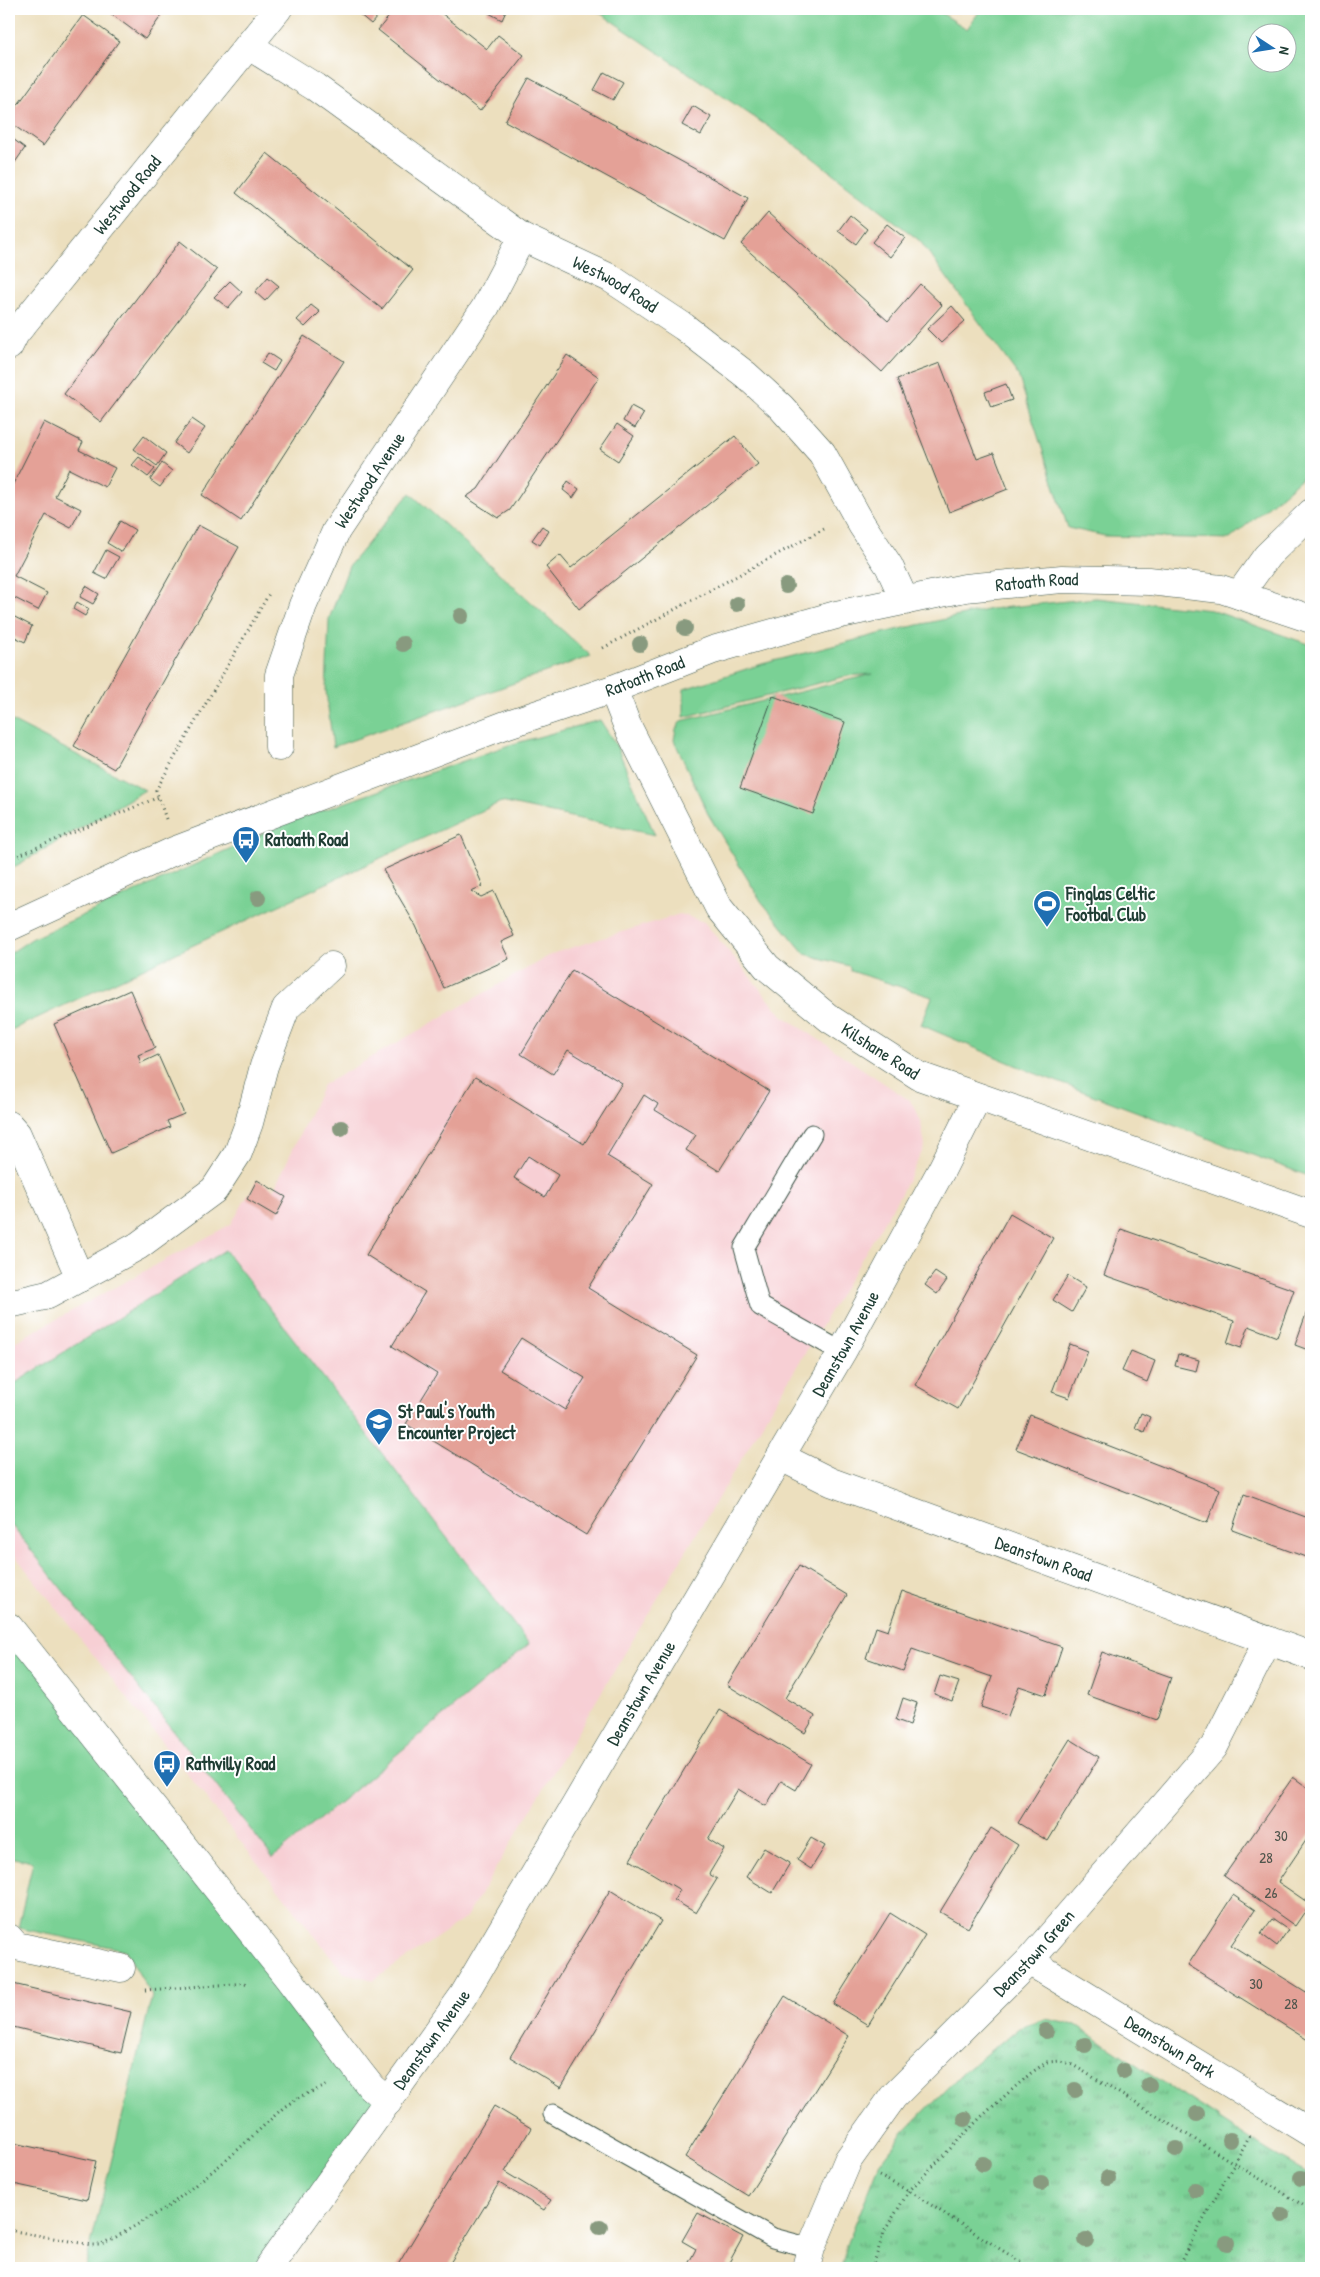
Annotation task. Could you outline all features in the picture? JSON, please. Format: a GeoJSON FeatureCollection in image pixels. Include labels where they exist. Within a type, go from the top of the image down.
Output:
{"type":"FeatureCollection","features":[{"type":"Feature","properties":{"kind":"street","name":"Westwood Road"},"geometry":{"type":"LineString","coordinates":[[9,346],[16,334],[278,9]]}},
{"type":"Feature","properties":{"kind":"street","name":"Westwood Road"},"geometry":{"type":"LineString","coordinates":[[248,46],[315,87],[522,237],[610,278],[684,327],[746,375],[781,407],[822,453],[888,566],[905,601]]}},
{"type":"Feature","properties":{"kind":"street","name":"Westwood Avenue"},"geometry":{"type":"LineString","coordinates":[[279,747],[279,675],[303,605],[336,531],[484,308],[522,237]]}},
{"type":"Feature","properties":{"kind":"street"},"geometry":{"type":"LineString","coordinates":[[1240,595],[1267,556],[1311,513]]}},
{"type":"Feature","properties":{"kind":"street","name":"Ratoath Road"},"geometry":{"type":"LineString","coordinates":[[9,927],[176,850],[508,724],[613,689],[713,650],[836,615],[965,588],[1062,579],[1149,581],[1221,589],[1311,619]]}},
{"type":"Feature","properties":{"kind":"street","name":"Kilshane Road"},"geometry":{"type":"LineString","coordinates":[[613,689],[627,725],[719,908],[766,967],[830,1018],[919,1076],[1311,1214]]}},
{"type":"Feature","properties":{"kind":"street"},"geometry":{"type":"LineString","coordinates":[[9,1304],[48,1295],[138,1246],[214,1190],[238,1153],[249,1123],[264,1066],[286,1008],[331,966]]}},
{"type":"Feature","properties":{"kind":"street","name":"Deanstown Avenue"},"geometry":{"type":"LineString","coordinates":[[268,2268],[463,1996],[842,1352],[942,1168],[978,1097]]}},
{"type":"Feature","properties":{"kind":"street"},"geometry":{"type":"LineString","coordinates":[[9,1125],[17,1134],[80,1278]]}},
{"type":"Feature","properties":{"kind":"street","name":"Deanstown Road"},"geometry":{"type":"LineString","coordinates":[[781,1457],[832,1482],[1311,1656]]}},
{"type":"Feature","properties":{"kind":"street"},"geometry":{"type":"LineString","coordinates":[[9,1627],[289,1979],[371,2087],[388,2102]]}},
{"type":"Feature","properties":{"kind":"street","name":"Deanstown Green"},"geometry":{"type":"LineString","coordinates":[[809,2258],[848,2160],[893,2097],[1029,1961],[1214,1747],[1268,1640]]}},
{"type":"Feature","properties":{"kind":"street"},"geometry":{"type":"LineString","coordinates":[[9,1938],[16,1946],[121,1968]]}},
{"type":"Feature","properties":{"kind":"street","name":"Deanstown Park"},"geometry":{"type":"LineString","coordinates":[[1029,1961],[1311,2133]]}},
{"type":"Feature","properties":{"kind":"lane"},"geometry":{"type":"LineString","coordinates":[[812,1134],[744,1248],[760,1306],[842,1352]]}},
{"type":"Feature","properties":{"kind":"lane"},"geometry":{"type":"LineString","coordinates":[[553,2114],[809,2258]]}},
{"type":"Feature","properties":{"kind":"path"},"geometry":{"type":"LineString","coordinates":[[603,648],[855,512]]}},
{"type":"Feature","properties":{"kind":"path"},"geometry":{"type":"LineString","coordinates":[[176,850],[156,790],[272,587]]}},
{"type":"Feature","properties":{"kind":"path"},"geometry":{"type":"LineString","coordinates":[[9,859],[159,797]]}},
{"type":"Feature","properties":{"kind":"path"},"geometry":{"type":"LineString","coordinates":[[872,2268],[885,2230],[909,2191],[981,2117],[1031,2073],[1047,2062],[1061,2061],[1073,2065],[1311,2210]]}},
{"type":"Feature","properties":{"kind":"path"},"geometry":{"type":"LineString","coordinates":[[9,2230],[91,2245],[99,2245],[116,2238],[169,2206],[230,2157],[284,2107],[301,2096],[360,2073]]}},
{"type":"Feature","properties":{"kind":"path"},"geometry":{"type":"LineString","coordinates":[[1177,2268],[1234,2162],[1268,2106]]}},
{"type":"Feature","properties":{"kind":"path"},"geometry":{"type":"LineString","coordinates":[[848,2160],[909,2191],[1030,2268]]}},
{"type":"Feature","properties":{"kind":"shaded area","name":"St Paul's Youth Encounter Project"},"geometry":{"type":"Polygon","coordinates":[[[680,914],[704,922],[782,1015],[909,1100],[916,1109],[921,1123],[925,1146],[901,1193],[466,1918],[374,1980],[344,1973],[9,1548],[9,1345],[231,1224],[257,1180],[274,1189],[323,1085],[554,953],[680,914]]]}},
{"type":"Feature","properties":{"kind":"green space"},"geometry":{"type":"Polygon","coordinates":[[[594,9],[935,9],[967,29],[981,9],[1311,9],[1311,470],[1230,539],[1105,536],[1068,528],[1018,375],[920,241],[804,151],[594,9]]]}},
{"type":"Feature","properties":{"kind":"green space"},"geometry":{"type":"Polygon","coordinates":[[[410,493],[591,656],[333,747],[326,691],[329,619],[349,566],[410,493]]]}},
{"type":"Feature","properties":{"kind":"green space","name":"Finglas Celtic Footbal Club"},"geometry":{"type":"Polygon","coordinates":[[[1096,598],[1211,610],[1311,645],[1311,1177],[1034,1073],[921,1025],[932,997],[851,971],[849,966],[805,954],[761,901],[708,814],[674,740],[676,729],[681,721],[873,674],[847,676],[684,717],[684,689],[762,664],[891,631],[991,609],[1096,598]]]}},
{"type":"Feature","properties":{"kind":"green space"},"geometry":{"type":"Polygon","coordinates":[[[10,720],[145,790],[9,870],[10,720]]]}},
{"type":"Feature","properties":{"kind":"green space"},"geometry":{"type":"Polygon","coordinates":[[[600,720],[616,745],[655,835],[501,802],[9,1031],[9,954],[33,938],[284,824],[509,745],[600,720]]]}},
{"type":"Feature","properties":{"kind":"green space"},"geometry":{"type":"Polygon","coordinates":[[[225,1250],[529,1644],[273,1858],[9,1522],[9,1387],[225,1250]]]}},
{"type":"Feature","properties":{"kind":"green space"},"geometry":{"type":"Polygon","coordinates":[[[9,1629],[386,2102],[266,2268],[85,2268],[152,1996],[125,1950],[18,1928],[33,1862],[9,1857],[9,1629]]]}},
{"type":"Feature","properties":{"kind":"green space"},"geometry":{"type":"Polygon","coordinates":[[[1045,2019],[1076,2025],[1270,2152],[1311,2175],[1311,2268],[841,2268],[847,2245],[879,2165],[904,2132],[962,2073],[1019,2028],[1045,2019]]]}},
{"type":"Feature","properties":{"kind":"building"},"geometry":{"type":"Polygon","coordinates":[[[109,9],[166,9],[145,39],[107,11],[109,9]]]}},
{"type":"Feature","properties":{"kind":"building"},"geometry":{"type":"Polygon","coordinates":[[[353,9],[384,9],[371,24],[353,9]]]}},
{"type":"Feature","properties":{"kind":"building"},"geometry":{"type":"Polygon","coordinates":[[[395,9],[436,9],[487,49],[498,35],[524,55],[480,111],[378,30],[395,9]]]}},
{"type":"Feature","properties":{"kind":"building"},"geometry":{"type":"Polygon","coordinates":[[[489,9],[507,9],[502,20],[487,12],[489,9]]]}},
{"type":"Feature","properties":{"kind":"building"},"geometry":{"type":"Polygon","coordinates":[[[83,15],[119,41],[43,146],[9,122],[9,117],[83,15]]]}},
{"type":"Feature","properties":{"kind":"building"},"geometry":{"type":"Polygon","coordinates":[[[604,72],[623,82],[613,100],[594,90],[604,72]]]}},
{"type":"Feature","properties":{"kind":"building"},"geometry":{"type":"Polygon","coordinates":[[[529,78],[748,198],[725,241],[505,121],[529,78]]]}},
{"type":"Feature","properties":{"kind":"building"},"geometry":{"type":"Polygon","coordinates":[[[693,106],[711,117],[701,135],[682,125],[693,106]]]}},
{"type":"Feature","properties":{"kind":"building"},"geometry":{"type":"Polygon","coordinates":[[[9,136],[25,148],[9,171],[9,136]]]}},
{"type":"Feature","properties":{"kind":"building"},"geometry":{"type":"Polygon","coordinates":[[[267,153],[413,270],[382,309],[236,193],[267,153]]]}},
{"type":"Feature","properties":{"kind":"building"},"geometry":{"type":"Polygon","coordinates":[[[768,213],[888,321],[920,284],[942,305],[882,372],[741,244],[768,213]]]}},
{"type":"Feature","properties":{"kind":"building"},"geometry":{"type":"Polygon","coordinates":[[[850,215],[867,229],[856,244],[838,231],[850,215]]]}},
{"type":"Feature","properties":{"kind":"building"},"geometry":{"type":"Polygon","coordinates":[[[887,224],[905,238],[890,257],[872,242],[887,224]]]}},
{"type":"Feature","properties":{"kind":"building"},"geometry":{"type":"Polygon","coordinates":[[[180,241],[217,270],[101,422],[64,394],[180,241]]]}},
{"type":"Feature","properties":{"kind":"building"},"geometry":{"type":"Polygon","coordinates":[[[268,277],[279,286],[265,301],[255,292],[268,277]]]}},
{"type":"Feature","properties":{"kind":"building"},"geometry":{"type":"Polygon","coordinates":[[[230,281],[242,292],[228,308],[214,297],[230,281]]]}},
{"type":"Feature","properties":{"kind":"building"},"geometry":{"type":"Polygon","coordinates":[[[311,305],[320,312],[305,327],[297,320],[311,305]]]}},
{"type":"Feature","properties":{"kind":"building"},"geometry":{"type":"Polygon","coordinates":[[[952,306],[965,321],[941,343],[927,329],[952,306]]]}},
{"type":"Feature","properties":{"kind":"building"},"geometry":{"type":"Polygon","coordinates":[[[304,336],[344,361],[241,521],[202,495],[304,336]]]}},
{"type":"Feature","properties":{"kind":"building"},"geometry":{"type":"Polygon","coordinates":[[[268,353],[280,361],[274,371],[261,363],[268,353]]]}},
{"type":"Feature","properties":{"kind":"building"},"geometry":{"type":"Polygon","coordinates":[[[567,355],[599,377],[510,510],[498,518],[466,497],[478,489],[567,355]]]}},
{"type":"Feature","properties":{"kind":"building"},"geometry":{"type":"Polygon","coordinates":[[[940,363],[977,459],[994,453],[1008,489],[949,512],[897,379],[940,363]]]}},
{"type":"Feature","properties":{"kind":"building"},"geometry":{"type":"Polygon","coordinates":[[[1006,384],[1012,400],[991,407],[985,392],[1006,384]]]}},
{"type":"Feature","properties":{"kind":"building"},"geometry":{"type":"Polygon","coordinates":[[[631,406],[644,413],[635,428],[623,421],[631,406]]]}},
{"type":"Feature","properties":{"kind":"building"},"geometry":{"type":"Polygon","coordinates":[[[192,419],[205,428],[187,453],[174,443],[192,419]]]}},
{"type":"Feature","properties":{"kind":"building"},"geometry":{"type":"Polygon","coordinates":[[[44,422],[83,442],[79,450],[115,468],[105,487],[69,469],[55,496],[81,509],[71,528],[46,515],[14,576],[47,593],[38,610],[9,595],[9,492],[44,422]]]}},
{"type":"Feature","properties":{"kind":"building"},"geometry":{"type":"Polygon","coordinates":[[[617,424],[634,436],[618,461],[600,449],[617,424]]]}},
{"type":"Feature","properties":{"kind":"building"},"geometry":{"type":"Polygon","coordinates":[[[144,436],[166,453],[157,466],[134,449],[144,436]]]}},
{"type":"Feature","properties":{"kind":"building"},"geometry":{"type":"Polygon","coordinates":[[[735,436],[758,464],[579,609],[546,567],[560,555],[571,568],[735,436]]]}},
{"type":"Feature","properties":{"kind":"building"},"geometry":{"type":"Polygon","coordinates":[[[139,457],[155,469],[148,477],[132,465],[139,457]]]}},
{"type":"Feature","properties":{"kind":"building"},"geometry":{"type":"Polygon","coordinates":[[[162,463],[172,471],[160,487],[150,480],[162,463]]]}},
{"type":"Feature","properties":{"kind":"building"},"geometry":{"type":"Polygon","coordinates":[[[568,481],[579,489],[573,498],[563,490],[568,481]]]}},
{"type":"Feature","properties":{"kind":"building"},"geometry":{"type":"Polygon","coordinates":[[[120,521],[135,530],[122,552],[107,543],[120,521]]]}},
{"type":"Feature","properties":{"kind":"building"},"geometry":{"type":"Polygon","coordinates":[[[198,525],[239,547],[114,769],[74,746],[198,525]]]}},
{"type":"Feature","properties":{"kind":"building"},"geometry":{"type":"Polygon","coordinates":[[[542,526],[549,531],[540,545],[532,540],[542,526]]]}},
{"type":"Feature","properties":{"kind":"building"},"geometry":{"type":"Polygon","coordinates":[[[106,550],[119,557],[106,579],[94,573],[106,550]]]}},
{"type":"Feature","properties":{"kind":"building"},"geometry":{"type":"Polygon","coordinates":[[[86,586],[99,594],[93,604],[80,597],[86,586]]]}},
{"type":"Feature","properties":{"kind":"building"},"geometry":{"type":"Polygon","coordinates":[[[77,602],[89,609],[85,616],[73,609],[77,602]]]}},
{"type":"Feature","properties":{"kind":"building"},"geometry":{"type":"Polygon","coordinates":[[[9,614],[32,626],[25,642],[9,634],[9,614]]]}},
{"type":"Feature","properties":{"kind":"building"},"geometry":{"type":"Polygon","coordinates":[[[773,696],[845,722],[813,814],[740,788],[773,696]]]}},
{"type":"Feature","properties":{"kind":"building"},"geometry":{"type":"Polygon","coordinates":[[[461,835],[483,886],[471,891],[481,897],[494,891],[514,936],[501,942],[509,959],[444,988],[416,926],[383,870],[461,835]]]}},
{"type":"Feature","properties":{"kind":"building"},"geometry":{"type":"Polygon","coordinates":[[[572,970],[769,1091],[719,1171],[686,1150],[696,1135],[655,1110],[658,1104],[644,1095],[607,1156],[653,1184],[588,1288],[697,1355],[586,1535],[406,1424],[437,1374],[392,1346],[425,1292],[366,1255],[475,1077],[584,1144],[622,1083],[568,1050],[553,1074],[521,1054],[572,970]],[[528,1156],[514,1178],[545,1197],[558,1175],[528,1156]],[[521,1338],[500,1370],[565,1410],[585,1378],[521,1338]]]}},
{"type":"Feature","properties":{"kind":"building"},"geometry":{"type":"Polygon","coordinates":[[[130,990],[155,1048],[138,1055],[141,1063],[158,1055],[184,1114],[167,1121],[170,1127],[111,1153],[54,1024],[130,990]]]}},
{"type":"Feature","properties":{"kind":"building"},"geometry":{"type":"Polygon","coordinates":[[[257,1180],[286,1197],[276,1216],[247,1199],[257,1180]]]}},
{"type":"Feature","properties":{"kind":"building"},"geometry":{"type":"Polygon","coordinates":[[[1010,1213],[1053,1238],[958,1409],[915,1385],[1010,1213]]]}},
{"type":"Feature","properties":{"kind":"building"},"geometry":{"type":"Polygon","coordinates":[[[1121,1229],[1294,1290],[1277,1337],[1249,1326],[1241,1348],[1227,1343],[1234,1321],[1104,1275],[1121,1229]]]}},
{"type":"Feature","properties":{"kind":"building"},"geometry":{"type":"Polygon","coordinates":[[[935,1272],[947,1280],[937,1294],[925,1285],[935,1272]]]}},
{"type":"Feature","properties":{"kind":"building"},"geometry":{"type":"Polygon","coordinates":[[[1068,1276],[1086,1287],[1072,1312],[1053,1300],[1068,1276]]]}},
{"type":"Feature","properties":{"kind":"building"},"geometry":{"type":"Polygon","coordinates":[[[1311,1300],[1311,1351],[1295,1345],[1311,1300]]]}},
{"type":"Feature","properties":{"kind":"building"},"geometry":{"type":"Polygon","coordinates":[[[1070,1344],[1088,1351],[1069,1398],[1052,1392],[1070,1344]]]}},
{"type":"Feature","properties":{"kind":"building"},"geometry":{"type":"Polygon","coordinates":[[[1131,1351],[1155,1361],[1147,1382],[1122,1371],[1131,1351]]]}},
{"type":"Feature","properties":{"kind":"building"},"geometry":{"type":"Polygon","coordinates":[[[1178,1354],[1199,1360],[1196,1371],[1175,1366],[1178,1354]]]}},
{"type":"Feature","properties":{"kind":"building"},"geometry":{"type":"Polygon","coordinates":[[[1141,1413],[1150,1417],[1144,1432],[1135,1428],[1141,1413]]]}},
{"type":"Feature","properties":{"kind":"building"},"geometry":{"type":"Polygon","coordinates":[[[1030,1415],[1220,1489],[1207,1523],[1016,1449],[1030,1415]]]}},
{"type":"Feature","properties":{"kind":"building"},"geometry":{"type":"Polygon","coordinates":[[[1244,1494],[1311,1519],[1311,1559],[1232,1530],[1244,1494]]]}},
{"type":"Feature","properties":{"kind":"building"},"geometry":{"type":"Polygon","coordinates":[[[799,1566],[847,1595],[785,1698],[815,1716],[805,1733],[727,1685],[799,1566]]]}},
{"type":"Feature","properties":{"kind":"building"},"geometry":{"type":"Polygon","coordinates":[[[902,1591],[1062,1647],[1046,1695],[1019,1686],[1008,1716],[981,1707],[992,1677],[912,1649],[903,1671],[866,1658],[876,1627],[888,1631],[902,1591]]]}},
{"type":"Feature","properties":{"kind":"building"},"geometry":{"type":"Polygon","coordinates":[[[1102,1652],[1171,1677],[1157,1720],[1087,1695],[1102,1652]]]}},
{"type":"Feature","properties":{"kind":"building"},"geometry":{"type":"Polygon","coordinates":[[[940,1676],[959,1682],[952,1701],[934,1694],[940,1676]]]}},
{"type":"Feature","properties":{"kind":"building"},"geometry":{"type":"Polygon","coordinates":[[[903,1698],[917,1703],[910,1725],[896,1720],[903,1698]]]}},
{"type":"Feature","properties":{"kind":"building"},"geometry":{"type":"Polygon","coordinates":[[[720,1710],[811,1764],[796,1790],[781,1781],[766,1806],[738,1789],[708,1839],[724,1849],[709,1874],[717,1879],[696,1913],[674,1900],[680,1890],[630,1860],[720,1710]]]}},
{"type":"Feature","properties":{"kind":"building"},"geometry":{"type":"Polygon","coordinates":[[[1070,1739],[1099,1757],[1048,1841],[1018,1823],[1070,1739]]]}},
{"type":"Feature","properties":{"kind":"building"},"geometry":{"type":"Polygon","coordinates":[[[1293,1777],[1311,1790],[1311,1833],[1278,1882],[1310,1904],[1295,1926],[1224,1876],[1293,1777]]]}},
{"type":"Feature","properties":{"kind":"building"},"geometry":{"type":"Polygon","coordinates":[[[991,1828],[1018,1845],[968,1928],[940,1912],[991,1828]]]}},
{"type":"Feature","properties":{"kind":"building"},"geometry":{"type":"Polygon","coordinates":[[[811,1838],[825,1846],[811,1869],[797,1860],[811,1838]]]}},
{"type":"Feature","properties":{"kind":"building"},"geometry":{"type":"Polygon","coordinates":[[[764,1848],[790,1863],[772,1893],[746,1877],[764,1848]]]}},
{"type":"Feature","properties":{"kind":"building"},"geometry":{"type":"Polygon","coordinates":[[[610,1890],[661,1921],[561,2088],[510,2057],[610,1890]]]}},
{"type":"Feature","properties":{"kind":"building"},"geometry":{"type":"Polygon","coordinates":[[[1233,1895],[1255,1910],[1231,1945],[1311,1995],[1311,2042],[1188,1965],[1233,1895]]]}},
{"type":"Feature","properties":{"kind":"building"},"geometry":{"type":"Polygon","coordinates":[[[890,1913],[925,1935],[868,2025],[833,2004],[890,1913]]]}},
{"type":"Feature","properties":{"kind":"building"},"geometry":{"type":"Polygon","coordinates":[[[1272,1919],[1288,1930],[1277,1946],[1261,1934],[1272,1919]]]}},
{"type":"Feature","properties":{"kind":"building"},"geometry":{"type":"Polygon","coordinates":[[[9,1983],[131,2012],[121,2053],[9,2026],[9,1983]]]}},
{"type":"Feature","properties":{"kind":"building"},"geometry":{"type":"Polygon","coordinates":[[[785,1996],[849,2036],[748,2196],[685,2157],[785,1996]]]}},
{"type":"Feature","properties":{"kind":"building"},"geometry":{"type":"Polygon","coordinates":[[[494,2106],[531,2128],[505,2172],[551,2200],[544,2210],[499,2183],[447,2268],[396,2268],[494,2106]]]}},
{"type":"Feature","properties":{"kind":"building"},"geometry":{"type":"Polygon","coordinates":[[[9,2142],[96,2161],[87,2200],[9,2183],[9,2142]]]}},
{"type":"Feature","properties":{"kind":"building"},"geometry":{"type":"Polygon","coordinates":[[[698,2213],[743,2237],[726,2268],[686,2268],[696,2249],[682,2241],[698,2213]]]}},
{"type":"Feature","properties":{"kind":"place","name":"Ratoath Road"},"geometry":{"type":"Point","coordinates":[246,864]}},
{"type":"Feature","properties":{"kind":"place","name":"Finglas Celtic Footbal Club"},"geometry":{"type":"Point","coordinates":[1047,928]}},
{"type":"Feature","properties":{"kind":"place","name":"St Paul's Youth Encounter Project"},"geometry":{"type":"Point","coordinates":[379,1446]}},
{"type":"Feature","properties":{"kind":"place","name":"Rathvilly Road"},"geometry":{"type":"Point","coordinates":[167,1788]}}]}
